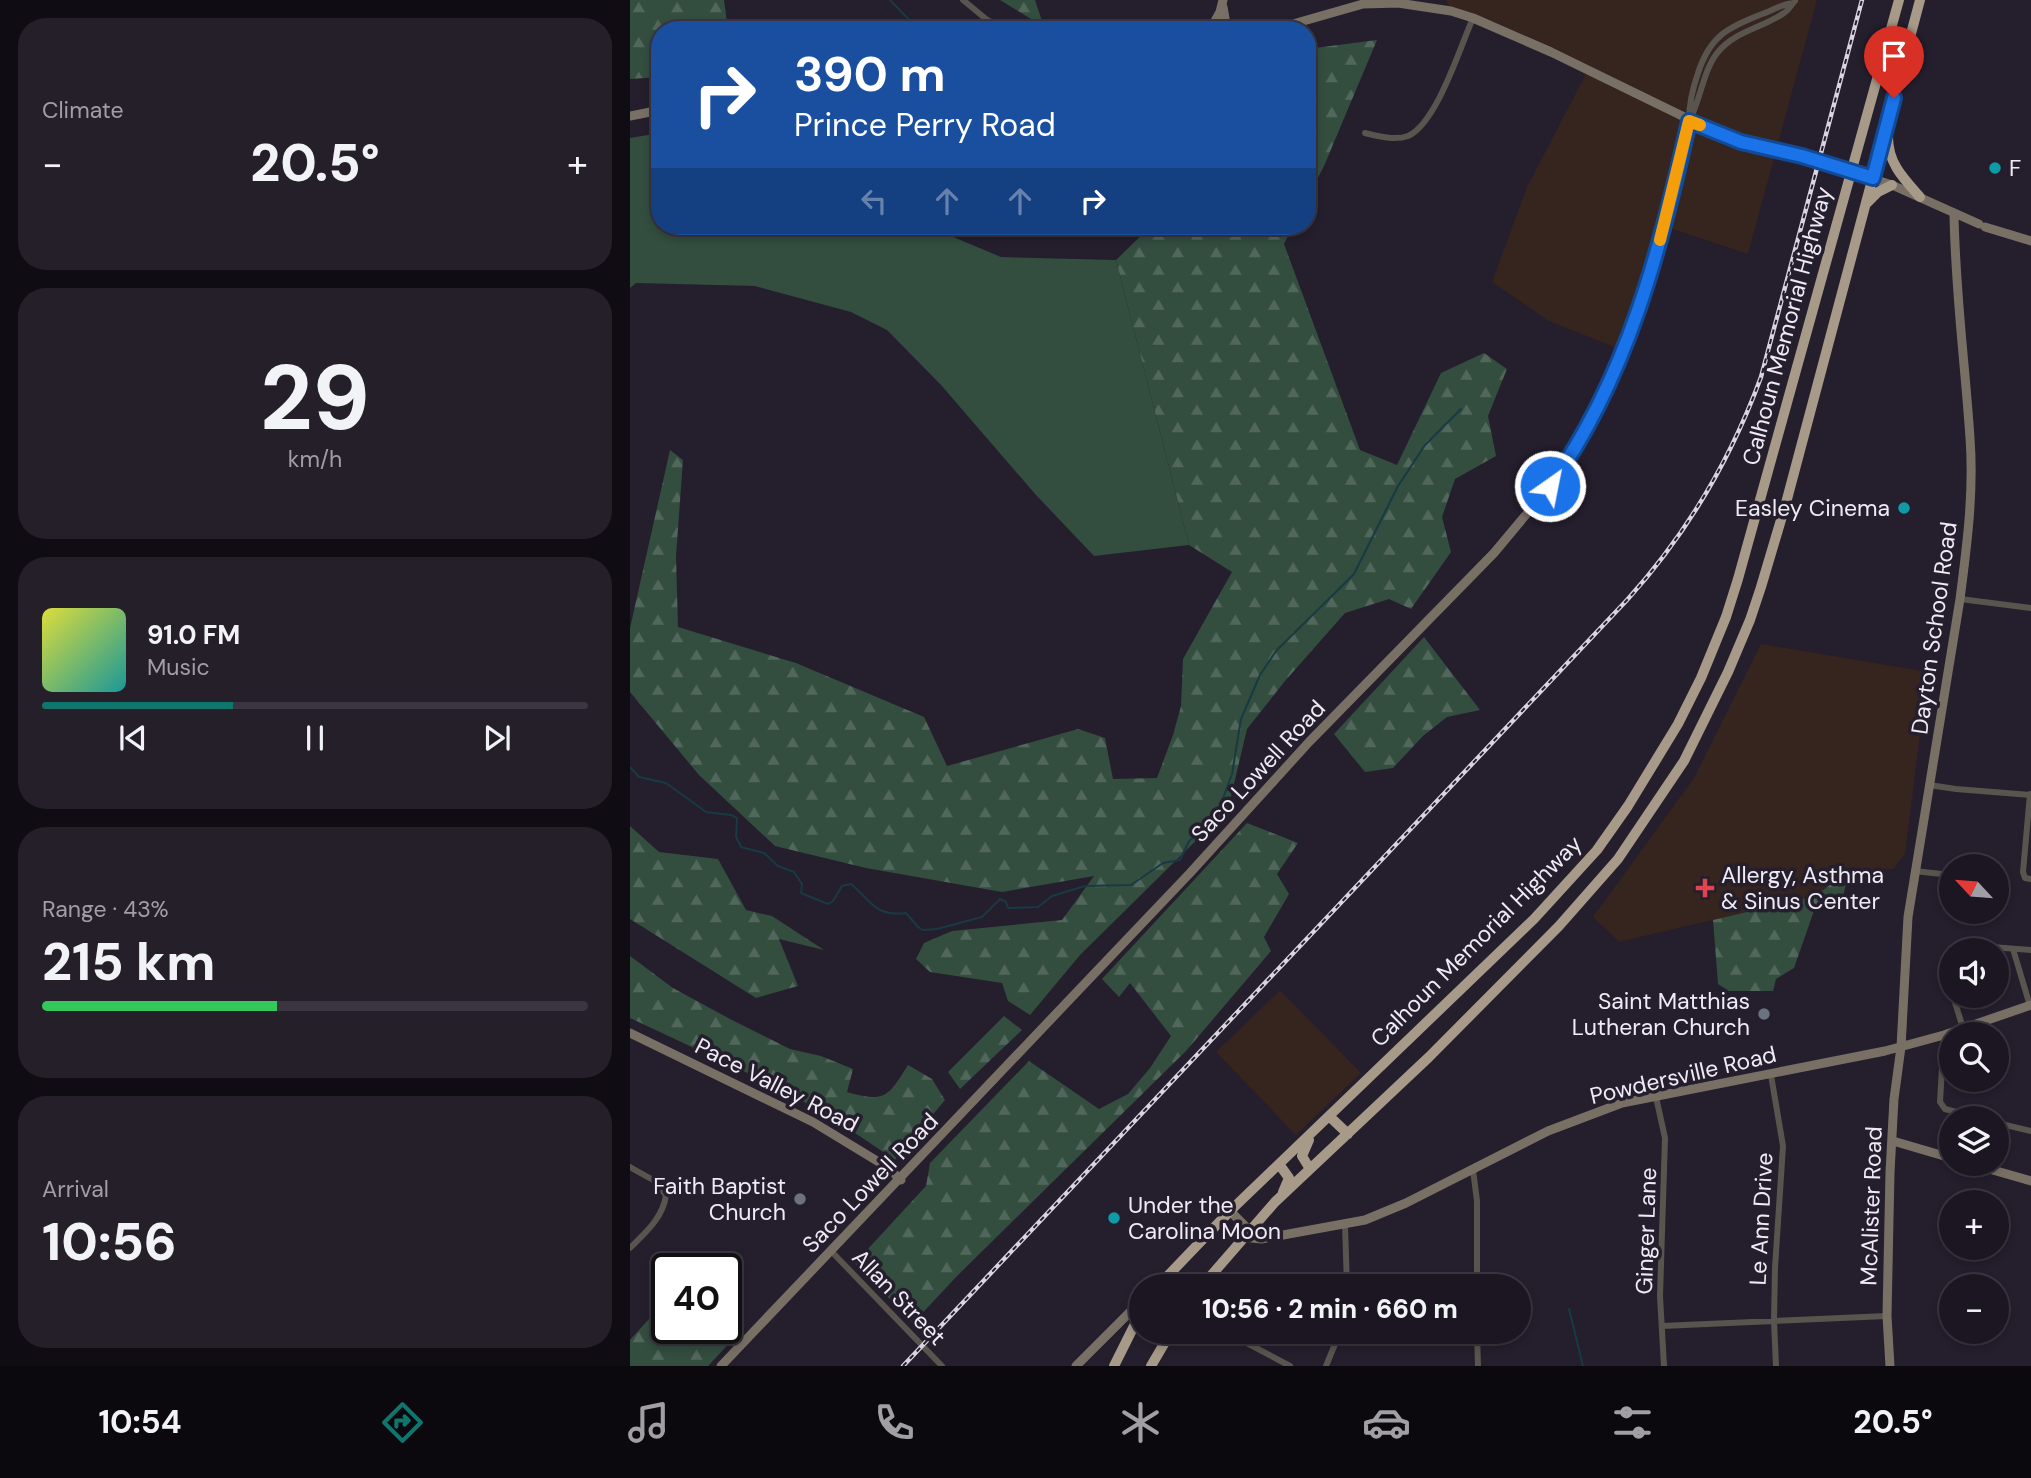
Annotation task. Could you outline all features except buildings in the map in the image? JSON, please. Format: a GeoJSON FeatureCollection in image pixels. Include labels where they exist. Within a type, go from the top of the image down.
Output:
{"type":"FeatureCollection","features":[{"type":"Feature","properties":{"kind":"highway","name":"Calhoun Memorial Highway"},"geometry":{"type":"LineString","coordinates":[[1169,1274],[1230,1211],[1506,946],[1597,850],[1628,806],[1678,724],[1726,617],[1738,579],[1899,0]]}},
{"type":"Feature","properties":{"kind":"highway","name":"Calhoun Memorial Highway"},"geometry":{"type":"LineString","coordinates":[[1212,1274],[1280,1197],[1523,963],[1618,859],[1656,805],[1698,734],[1750,620],[1761,587],[1920,0]]}},
{"type":"Feature","properties":{"kind":"highway"},"geometry":{"type":"LineString","coordinates":[[1888,122],[1888,152],[1897,172],[1920,197]]}},
{"type":"Feature","properties":{"kind":"highway"},"geometry":{"type":"LineString","coordinates":[[1866,205],[1878,192],[1892,185]]}},
{"type":"Feature","properties":{"kind":"highway"},"geometry":{"type":"LineString","coordinates":[[1738,579],[1761,587]]}},
{"type":"Feature","properties":{"kind":"highway"},"geometry":{"type":"LineString","coordinates":[[1678,724],[1698,734]]}},
{"type":"Feature","properties":{"kind":"highway"},"geometry":{"type":"LineString","coordinates":[[1506,946],[1523,963]]}},
{"type":"Feature","properties":{"kind":"highway"},"geometry":{"type":"LineString","coordinates":[[1329,1116],[1348,1134]]}},
{"type":"Feature","properties":{"kind":"highway"},"geometry":{"type":"LineString","coordinates":[[1310,1169],[1301,1156],[1313,1131]]}},
{"type":"Feature","properties":{"kind":"highway"},"geometry":{"type":"LineString","coordinates":[[1279,1164],[1289,1178],[1280,1197]]}},
{"type":"Feature","properties":{"kind":"highway"},"geometry":{"type":"LineString","coordinates":[[1114,1366],[1129,1336]]}},
{"type":"Feature","properties":{"kind":"highway"},"geometry":{"type":"LineString","coordinates":[[1153,1362],[1164,1344]]}},
{"type":"Feature","properties":{"kind":"street"},"geometry":{"type":"LineString","coordinates":[[963,0],[989,21]]}},
{"type":"Feature","properties":{"kind":"street"},"geometry":{"type":"LineString","coordinates":[[1215,21],[1223,0]]}},
{"type":"Feature","properties":{"kind":"street"},"geometry":{"type":"LineString","coordinates":[[1223,0],[1226,21]]}},
{"type":"Feature","properties":{"kind":"street"},"geometry":{"type":"LineString","coordinates":[[1451,12],[1454,0]]}},
{"type":"Feature","properties":{"kind":"street"},"geometry":{"type":"LineString","coordinates":[[1689,121],[1699,103],[1710,65],[1719,50],[1737,36],[1787,12],[1794,1]]}},
{"type":"Feature","properties":{"kind":"street"},"geometry":{"type":"LineString","coordinates":[[1304,21],[1363,4],[1398,3],[1473,18],[1610,79],[1660,103],[1689,121],[1741,142],[1802,156],[1873,178],[1982,225],[2031,241]]}},
{"type":"Feature","properties":{"kind":"street"},"geometry":{"type":"LineString","coordinates":[[1365,133],[1398,138],[1406,136],[1427,119],[1443,90],[1473,18]]}},
{"type":"Feature","properties":{"kind":"street"},"geometry":{"type":"LineString","coordinates":[[630,116],[651,112]]}},
{"type":"Feature","properties":{"kind":"street","name":"Saco Lowell Road"},"geometry":{"type":"LineString","coordinates":[[721,1366],[1191,873],[1309,743],[1494,552],[1550,486],[1604,398],[1630,336],[1657,250],[1689,121]]}},
{"type":"Feature","properties":{"kind":"street","name":"Dayton School Road"},"geometry":{"type":"LineString","coordinates":[[1901,1047],[1908,918],[1914,872],[1960,599],[1969,528],[1971,468],[1954,213]]}},
{"type":"Feature","properties":{"kind":"street"},"geometry":{"type":"LineString","coordinates":[[1960,599],[2031,608]]}},
{"type":"Feature","properties":{"kind":"street"},"geometry":{"type":"LineString","coordinates":[[1929,785],[2030,795],[2023,872],[2025,877],[2031,879]]}},
{"type":"Feature","properties":{"kind":"street"},"geometry":{"type":"LineString","coordinates":[[1914,872],[1939,874]]}},
{"type":"Feature","properties":{"kind":"street"},"geometry":{"type":"LineString","coordinates":[[2009,949],[2031,950]]}},
{"type":"Feature","properties":{"kind":"street"},"geometry":{"type":"LineString","coordinates":[[2013,949],[2030,1005]]}},
{"type":"Feature","properties":{"kind":"street","name":"Powdersville Road"},"geometry":{"type":"LineString","coordinates":[[1980,1022],[2030,1005]]}},
{"type":"Feature","properties":{"kind":"street","name":"Pace Valley Road"},"geometry":{"type":"LineString","coordinates":[[630,1033],[813,1122],[887,1167],[901,1180]]}},
{"type":"Feature","properties":{"kind":"street","name":"Powdersville Road"},"geometry":{"type":"LineString","coordinates":[[1246,1234],[1261,1239],[1345,1225],[1406,1203],[1548,1131],[1622,1103],[1771,1075],[1939,1036]]}},
{"type":"Feature","properties":{"kind":"street","name":"McAlister Road"},"geometry":{"type":"LineString","coordinates":[[1890,1366],[1886,1316],[1894,1099],[1901,1047]]}},
{"type":"Feature","properties":{"kind":"street","name":"Le Ann Drive"},"geometry":{"type":"LineString","coordinates":[[1771,1075],[1783,1146],[1774,1321],[1776,1366]]}},
{"type":"Feature","properties":{"kind":"street","name":"Ginger Lane"},"geometry":{"type":"LineString","coordinates":[[1656,1097],[1665,1138],[1660,1296],[1664,1366]]}},
{"type":"Feature","properties":{"kind":"street"},"geometry":{"type":"LineString","coordinates":[[2009,1126],[2031,1131]]}},
{"type":"Feature","properties":{"kind":"street"},"geometry":{"type":"LineString","coordinates":[[1893,1141],[1939,1154]]}},
{"type":"Feature","properties":{"kind":"street"},"geometry":{"type":"LineString","coordinates":[[630,1167],[653,1180],[666,1195],[659,1217],[630,1248]]}},
{"type":"Feature","properties":{"kind":"street"},"geometry":{"type":"LineString","coordinates":[[1473,1170],[1477,1201],[1477,1274]]}},
{"type":"Feature","properties":{"kind":"street"},"geometry":{"type":"LineString","coordinates":[[2009,1173],[2031,1181]]}},
{"type":"Feature","properties":{"kind":"street"},"geometry":{"type":"LineString","coordinates":[[1230,1211],[1246,1234]]}},
{"type":"Feature","properties":{"kind":"street"},"geometry":{"type":"LineString","coordinates":[[1345,1225],[1346,1274]]}},
{"type":"Feature","properties":{"kind":"street","name":"Allan Street"},"geometry":{"type":"LineString","coordinates":[[831,1251],[942,1366]]}},
{"type":"Feature","properties":{"kind":"street"},"geometry":{"type":"LineString","coordinates":[[1076,1366],[1129,1313]]}},
{"type":"Feature","properties":{"kind":"street"},"geometry":{"type":"LineString","coordinates":[[1662,1326],[1886,1316]]}},
{"type":"Feature","properties":{"kind":"street"},"geometry":{"type":"LineString","coordinates":[[1249,1344],[1290,1366]]}},
{"type":"Feature","properties":{"kind":"street"},"geometry":{"type":"LineString","coordinates":[[1326,1366],[1335,1344]]}},
{"type":"Feature","properties":{"kind":"street"},"geometry":{"type":"LineString","coordinates":[[1477,1344],[1478,1366]]}},
{"type":"Feature","properties":{"kind":"street"},"geometry":{"type":"LineString","coordinates":[[1145,1366],[1153,1362]]}},
{"type":"Feature","properties":{"kind":"shaded area"},"geometry":{"type":"Polygon","coordinates":[[[1446,0],[1817,0],[1748,254],[1657,224],[1622,350],[1549,321],[1492,282],[1527,187],[1587,72],[1451,11],[1446,0]]]}},
{"type":"Feature","properties":{"kind":"shaded area"},"geometry":{"type":"Polygon","coordinates":[[[1761,644],[1928,672],[1905,854],[1893,869],[1849,871],[1815,896],[1619,942],[1593,917],[1694,778],[1761,644]]]}},
{"type":"Feature","properties":{"kind":"shaded area"},"geometry":{"type":"Polygon","coordinates":[[[1280,990],[1361,1073],[1296,1135],[1216,1052],[1280,990]]]}},
{"type":"Feature","properties":{"kind":"green space"},"geometry":{"type":"Polygon","coordinates":[[[630,0],[724,0],[727,21],[651,21],[651,78],[630,79],[630,0]]]}},
{"type":"Feature","properties":{"kind":"green space"},"geometry":{"type":"Polygon","coordinates":[[[1000,0],[1035,0],[1042,21],[1034,21],[1000,0]]]}},
{"type":"Feature","properties":{"kind":"green space"},"geometry":{"type":"Polygon","coordinates":[[[1377,40],[1316,182],[1316,48],[1377,40]]]}},
{"type":"Feature","properties":{"kind":"green space"},"geometry":{"type":"Polygon","coordinates":[[[651,134],[651,235],[948,235],[1001,257],[1116,260],[1189,545],[1094,556],[1036,495],[941,385],[887,330],[851,312],[755,286],[636,283],[630,288],[630,138],[651,134]]]}},
{"type":"Feature","properties":{"kind":"green space"},"geometry":{"type":"Polygon","coordinates":[[[1142,235],[1288,235],[1284,244],[1360,450],[1397,465],[1441,373],[1484,353],[1507,369],[1488,416],[1496,456],[1455,479],[1442,517],[1451,552],[1411,609],[1389,599],[1345,613],[1247,729],[1228,809],[1080,955],[1030,1015],[1008,1001],[1002,983],[930,972],[916,959],[924,943],[952,931],[1062,920],[1094,876],[1002,892],[866,868],[775,846],[699,775],[630,692],[630,628],[670,450],[683,460],[676,556],[678,627],[796,663],[924,717],[947,766],[1078,729],[1105,738],[1113,779],[1157,778],[1181,706],[1183,659],[1232,572],[1189,545],[1116,260],[1142,235]]]}},
{"type":"Feature","properties":{"kind":"green space"},"geometry":{"type":"Polygon","coordinates":[[[1424,637],[1480,710],[1447,717],[1423,736],[1393,768],[1365,772],[1334,734],[1424,637]]]}},
{"type":"Feature","properties":{"kind":"green space"},"geometry":{"type":"Polygon","coordinates":[[[1247,823],[1298,843],[1277,874],[1289,894],[1264,937],[1271,951],[1186,1051],[958,1275],[913,1323],[855,1263],[926,1186],[930,1163],[1029,1061],[1099,1109],[1128,1094],[1150,1068],[1171,1036],[1130,983],[1119,997],[1102,979],[1247,823]]]}},
{"type":"Feature","properties":{"kind":"green space"},"geometry":{"type":"Polygon","coordinates":[[[630,826],[659,852],[718,859],[746,910],[772,916],[824,950],[779,939],[798,986],[756,998],[630,919],[630,826]]]}},
{"type":"Feature","properties":{"kind":"green space"},"geometry":{"type":"Polygon","coordinates":[[[1849,871],[1842,901],[1816,905],[1794,968],[1776,979],[1773,991],[1729,991],[1718,984],[1713,920],[1815,896],[1849,871]]]}},
{"type":"Feature","properties":{"kind":"green space"},"geometry":{"type":"Polygon","coordinates":[[[630,956],[673,988],[730,1019],[790,1049],[821,1056],[853,1069],[847,1092],[870,1097],[884,1095],[890,1091],[908,1065],[932,1079],[945,1100],[895,1160],[788,1092],[630,1018],[630,956]]]}},
{"type":"Feature","properties":{"kind":"green space"},"geometry":{"type":"Polygon","coordinates":[[[1004,1016],[1022,1030],[960,1089],[948,1072],[1004,1016]]]}},
{"type":"Feature","properties":{"kind":"green space"},"geometry":{"type":"Polygon","coordinates":[[[651,1317],[651,1344],[729,1344],[708,1366],[630,1366],[630,1340],[651,1317]]]}},
{"type":"Feature","properties":{"kind":"waterway"},"geometry":{"type":"LineString","coordinates":[[890,0],[910,21]]}},
{"type":"Feature","properties":{"kind":"waterway"},"geometry":{"type":"LineString","coordinates":[[630,767],[639,777],[666,783],[706,812],[737,818],[736,837],[741,847],[764,853],[778,866],[794,872],[802,884],[801,893],[828,904],[833,901],[842,886],[851,884],[880,910],[887,913],[906,913],[923,930],[982,917],[1000,899],[1006,902],[1008,908],[1038,907],[1052,896],[1085,886],[1131,885],[1163,863],[1180,860],[1189,841],[1215,820],[1232,774],[1241,719],[1260,675],[1276,651],[1354,574],[1398,486],[1425,445],[1461,409]]}},
{"type":"Feature","properties":{"kind":"waterway"},"geometry":{"type":"LineString","coordinates":[[1569,1309],[1583,1366]]}},
{"type":"Feature","properties":{"kind":"railway"},"geometry":{"type":"LineString","coordinates":[[903,1366],[1627,600],[1687,523],[1721,467],[1761,377],[1862,0]]}},
{"type":"Feature","properties":{"kind":"slow traffic"},"geometry":{"type":"LineString","coordinates":[[1660,240],[1689,121],[1700,125]]}},
{"type":"Feature","properties":{"kind":"place","name":"F"},"geometry":{"type":"Point","coordinates":[1995,168]}},
{"type":"Feature","properties":{"kind":"place","name":"Easley Cinema"},"geometry":{"type":"Point","coordinates":[1904,508]}},
{"type":"Feature","properties":{"kind":"place","name":"Allergy, Asthma & Sinus Center"},"geometry":{"type":"Point","coordinates":[1705,888]}},
{"type":"Feature","properties":{"kind":"place","name":"Saint Matthias Lutheran Church"},"geometry":{"type":"Point","coordinates":[1764,1014]}},
{"type":"Feature","properties":{"kind":"place","name":"Faith Baptist Church"},"geometry":{"type":"Point","coordinates":[800,1199]}},
{"type":"Feature","properties":{"kind":"place","name":"Under the Carolina Moon"},"geometry":{"type":"Point","coordinates":[1114,1218]}},
{"type":"Feature","properties":{"kind":"route"},"geometry":{"type":"LineString","coordinates":[[1550,486],[1591,422],[1623,355],[1657,250],[1689,121],[1741,142],[1802,156],[1873,178],[1894,98]]}}]}
